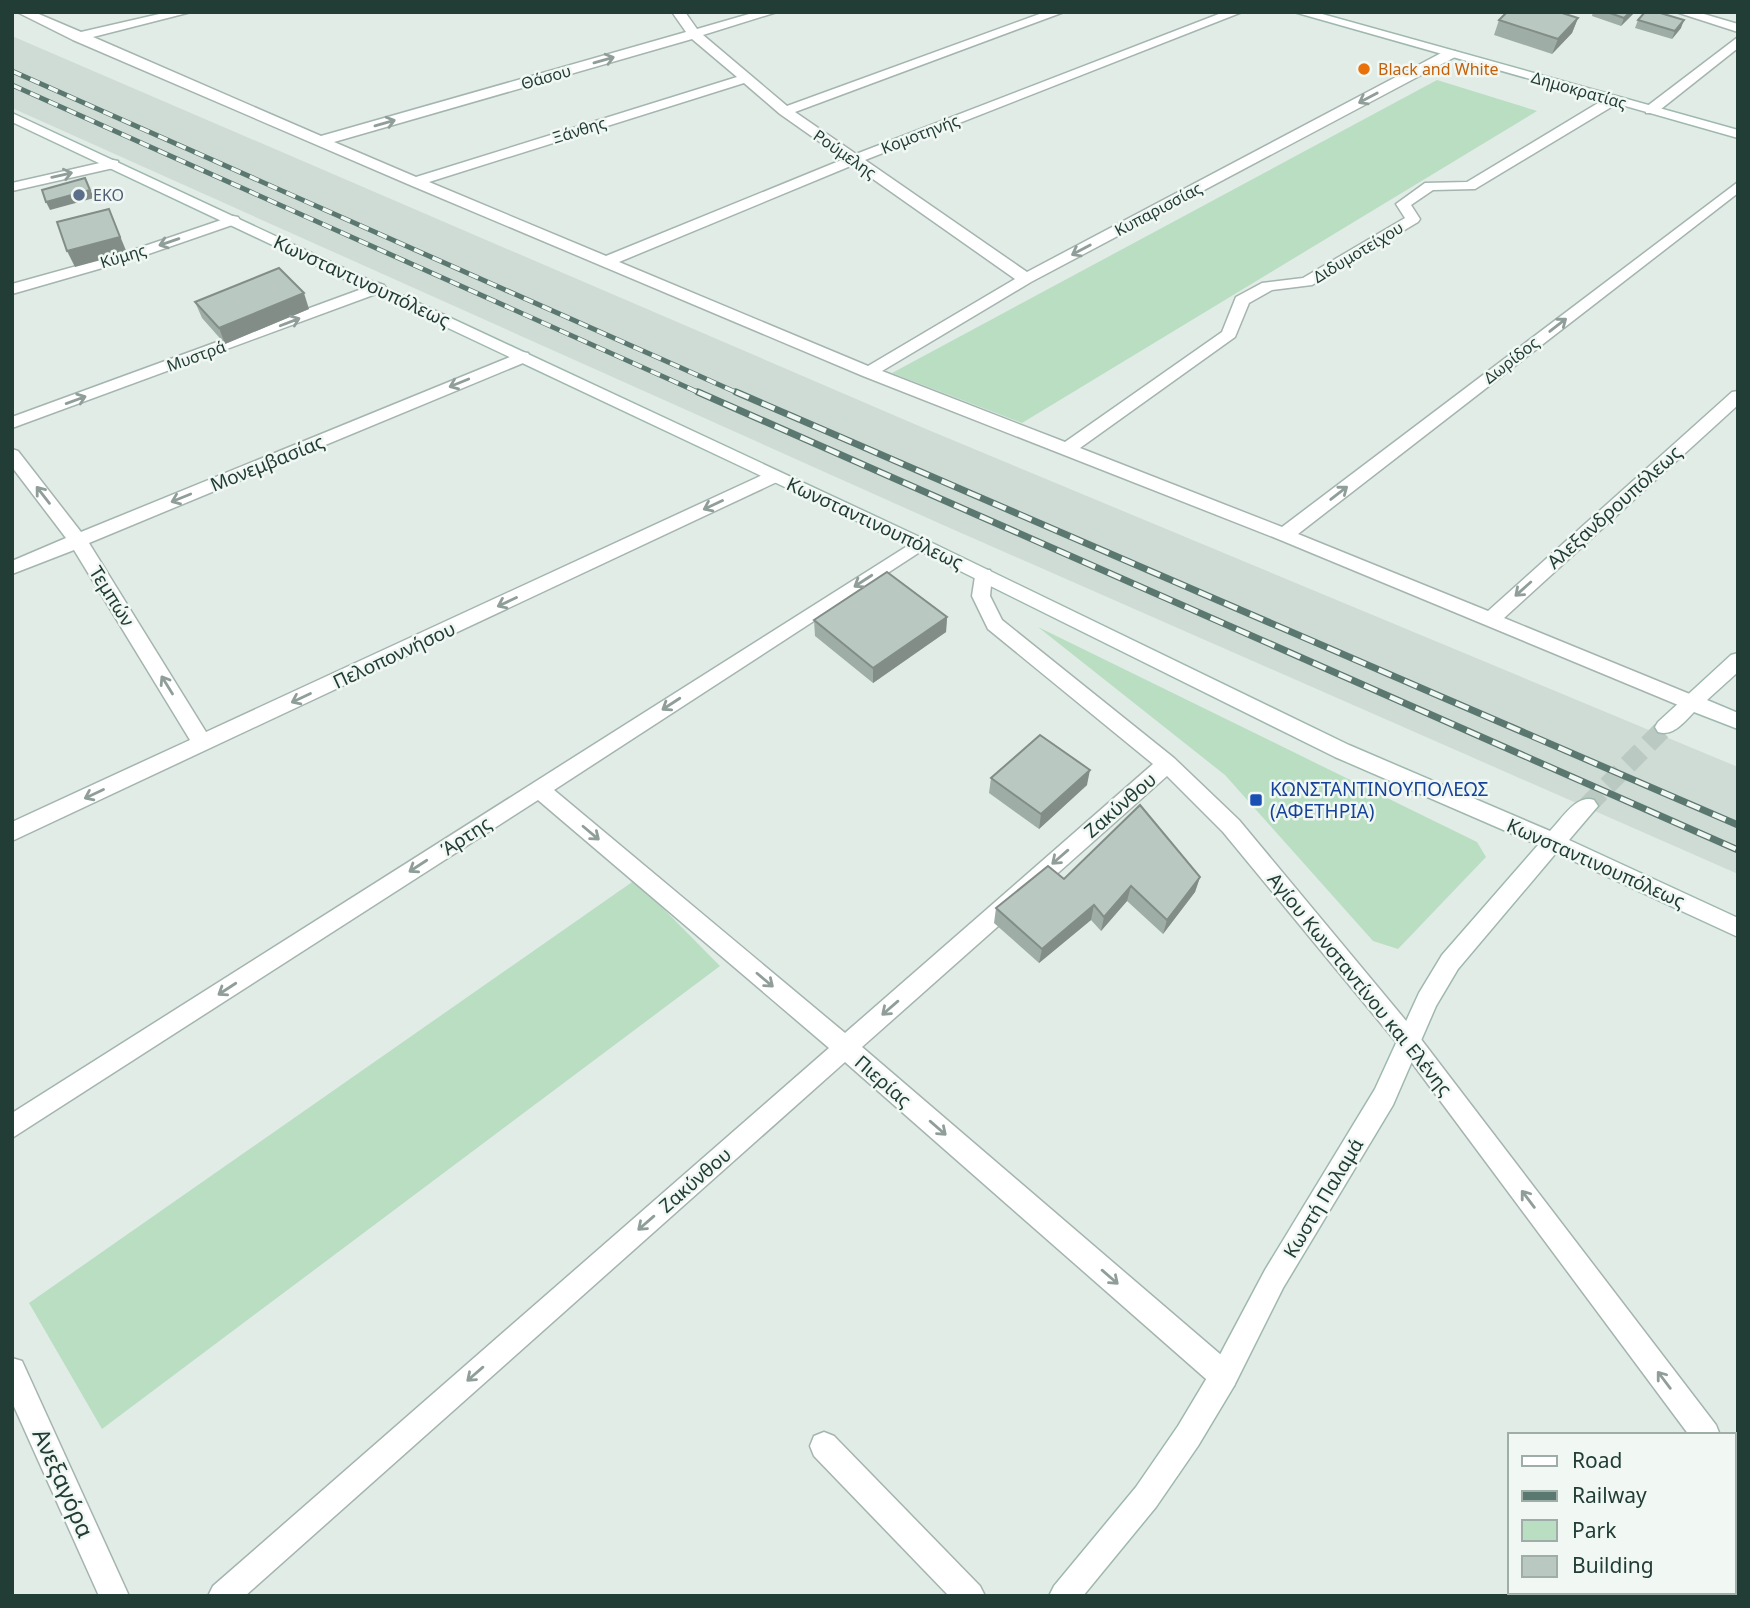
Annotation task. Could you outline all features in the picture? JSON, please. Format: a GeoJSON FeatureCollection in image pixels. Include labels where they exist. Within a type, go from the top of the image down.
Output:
{"type":"FeatureCollection","features":[{"type":"Feature","properties":{"kind":"street"},"geometry":{"type":"LineString","coordinates":[[23,12],[415,182],[869,372],[1284,535],[1738,721]]}},
{"type":"Feature","properties":{"kind":"street"},"geometry":{"type":"LineString","coordinates":[[78,37],[185,12]]}},
{"type":"Feature","properties":{"kind":"street","name":"Ρούμελης"},"geometry":{"type":"LineString","coordinates":[[678,12],[695,34],[744,79],[785,111],[1026,279]]}},
{"type":"Feature","properties":{"kind":"street","name":"Θάσου"},"geometry":{"type":"LineString","coordinates":[[320,141],[771,12]]}},
{"type":"Feature","properties":{"kind":"street"},"geometry":{"type":"LineString","coordinates":[[785,111],[1058,12]]}},
{"type":"Feature","properties":{"kind":"street","name":"Κομοτηνής"},"geometry":{"type":"LineString","coordinates":[[605,262],[853,160],[1236,12]]}},
{"type":"Feature","properties":{"kind":"street","name":"Δημοκρατίας"},"geometry":{"type":"LineString","coordinates":[[1300,12],[1738,135]]}},
{"type":"Feature","properties":{"kind":"street"},"geometry":{"type":"LineString","coordinates":[[1682,12],[1738,29]]}},
{"type":"Feature","properties":{"kind":"street"},"geometry":{"type":"LineString","coordinates":[[1651,110],[1738,41]]}},
{"type":"Feature","properties":{"kind":"street","name":"Κυπαρισσίας"},"geometry":{"type":"LineString","coordinates":[[869,372],[1026,279],[1450,54]]}},
{"type":"Feature","properties":{"kind":"street","name":"Ξάνθης"},"geometry":{"type":"LineString","coordinates":[[415,182],[744,79]]}},
{"type":"Feature","properties":{"kind":"street","name":"Διδυμοτείχου"},"geometry":{"type":"LineString","coordinates":[[1066,450],[1229,334],[1242,300],[1268,286],[1307,282],[1413,219],[1403,204],[1430,186],[1470,186],[1613,100]]}},
{"type":"Feature","properties":{"kind":"street","name":"Κωνσταντινουπόλεως"},"geometry":{"type":"LineString","coordinates":[[12,117],[920,544],[1342,751],[1553,842],[1738,928]]}},
{"type":"Feature","properties":{"kind":"street"},"geometry":{"type":"LineString","coordinates":[[12,187],[113,164]]}},
{"type":"Feature","properties":{"kind":"street","name":"Δωρίδος"},"geometry":{"type":"LineString","coordinates":[[1284,535],[1738,186]]}},
{"type":"Feature","properties":{"kind":"street","name":"Κύμης"},"geometry":{"type":"LineString","coordinates":[[12,289],[132,255],[233,219]]}},
{"type":"Feature","properties":{"kind":"street","name":"Μυστρά"},"geometry":{"type":"LineString","coordinates":[[12,423],[378,288]]}},
{"type":"Feature","properties":{"kind":"street","name":"Μονεμβασίας"},"geometry":{"type":"LineString","coordinates":[[12,568],[522,357]]}},
{"type":"Feature","properties":{"kind":"street","name":"Αλεξανδρουπόλεως"},"geometry":{"type":"LineString","coordinates":[[1491,619],[1738,396]]}},
{"type":"Feature","properties":{"kind":"street","name":"Τεμπών"},"geometry":{"type":"LineString","coordinates":[[12,455],[78,541],[202,744]]}},
{"type":"Feature","properties":{"kind":"street","name":"Πελοποννήσου"},"geometry":{"type":"LineString","coordinates":[[12,832],[775,476]]}},
{"type":"Feature","properties":{"kind":"street","name":"Άρτης"},"geometry":{"type":"LineString","coordinates":[[12,1127],[920,544]]}},
{"type":"Feature","properties":{"kind":"street","name":"Αγίου Κωνσταντίνου και Ελένης"},"geometry":{"type":"LineString","coordinates":[[983,575],[981,596],[995,624],[1167,764],[1231,826],[1409,1041],[1704,1433]]}},
{"type":"Feature","properties":{"kind":"street"},"geometry":{"type":"LineString","coordinates":[[1665,727],[1738,660]]}},
{"type":"Feature","properties":{"kind":"street","name":"Ζακύνθου"},"geometry":{"type":"LineString","coordinates":[[223,1596],[1167,764]]}},
{"type":"Feature","properties":{"kind":"street","name":"Πιερίας"},"geometry":{"type":"LineString","coordinates":[[539,789],[845,1047],[1224,1376]]}},
{"type":"Feature","properties":{"kind":"street","name":"Κωστή Παλαμά"},"geometry":{"type":"LineString","coordinates":[[1064,1596],[1146,1497],[1188,1436],[1224,1376],[1274,1279],[1384,1097],[1427,1000],[1450,962],[1587,806]]}},
{"type":"Feature","properties":{"kind":"street","name":"Ανεξαγόρα"},"geometry":{"type":"LineString","coordinates":[[12,1371],[114,1596]]}},
{"type":"Feature","properties":{"kind":"street"},"geometry":{"type":"LineString","coordinates":[[824,1446],[970,1596]]}},
{"type":"Feature","properties":{"kind":"shaded area"},"geometry":{"type":"Polygon","coordinates":[[[12,36],[926,429],[1738,767],[1738,874],[943,525],[12,108],[12,36]]]}},
{"type":"Feature","properties":{"kind":"green space"},"geometry":{"type":"Polygon","coordinates":[[[1437,80],[1537,111],[1022,423],[892,373],[1437,80]]]}},
{"type":"Feature","properties":{"kind":"green space"},"geometry":{"type":"Polygon","coordinates":[[[1038,627],[1477,842],[1486,857],[1398,949],[1373,941],[1225,775],[1038,627]]]}},
{"type":"Feature","properties":{"kind":"green space"},"geometry":{"type":"Polygon","coordinates":[[[635,880],[720,966],[102,1429],[29,1303],[635,880]]]}},
{"type":"Feature","properties":{"kind":"building"},"geometry":{"type":"Polygon","coordinates":[[[1507,12],[1559,12],[1578,18],[1558,39],[1499,20],[1507,12]]]}},
{"type":"Feature","properties":{"kind":"building"},"geometry":{"type":"Polygon","coordinates":[[[1607,12],[1630,12],[1624,18],[1607,12]]]}},
{"type":"Feature","properties":{"kind":"building"},"geometry":{"type":"Polygon","coordinates":[[[1645,12],[1657,12],[1684,20],[1675,31],[1638,20],[1645,12]]]}},
{"type":"Feature","properties":{"kind":"building"},"geometry":{"type":"Polygon","coordinates":[[[85,178],[90,190],[46,202],[42,190],[85,178]]]}},
{"type":"Feature","properties":{"kind":"building"},"geometry":{"type":"Polygon","coordinates":[[[109,209],[120,237],[67,251],[57,222],[109,209]]]}},
{"type":"Feature","properties":{"kind":"building"},"geometry":{"type":"Polygon","coordinates":[[[279,268],[304,293],[219,328],[195,302],[279,268]]]}},
{"type":"Feature","properties":{"kind":"building"},"geometry":{"type":"Polygon","coordinates":[[[887,572],[947,617],[873,668],[814,620],[887,572]]]}},
{"type":"Feature","properties":{"kind":"building"},"geometry":{"type":"Polygon","coordinates":[[[1040,735],[1090,770],[1041,814],[991,778],[1040,735]]]}},
{"type":"Feature","properties":{"kind":"building"},"geometry":{"type":"Polygon","coordinates":[[[1140,805],[1200,877],[1167,920],[1131,886],[1104,917],[1094,905],[1042,949],[996,908],[1048,866],[1064,879],[1140,805]]]}},
{"type":"Feature","properties":{"kind":"tunnel"},"geometry":{"type":"LineString","coordinates":[[1587,806],[1665,727]]}},
{"type":"Feature","properties":{"kind":"railway"},"geometry":{"type":"LineString","coordinates":[[12,71],[740,394]]}},
{"type":"Feature","properties":{"kind":"railway"},"geometry":{"type":"LineString","coordinates":[[12,85],[702,394]]}},
{"type":"Feature","properties":{"kind":"railway"},"geometry":{"type":"LineString","coordinates":[[698,392],[1738,850]]}},
{"type":"Feature","properties":{"kind":"railway"},"geometry":{"type":"LineString","coordinates":[[736,392],[1738,825]]}},
{"type":"Feature","properties":{"kind":"place","name":"Black and White"},"geometry":{"type":"Point","coordinates":[1364,69]}},
{"type":"Feature","properties":{"kind":"place","name":"EKO"},"geometry":{"type":"Point","coordinates":[79,195]}},
{"type":"Feature","properties":{"kind":"place","name":"ΚΩΝΣΤΑΝΤΙΝΟΥΠΟΛΕΩΣ (ΑΦΕΤΗΡΙΑ)"},"geometry":{"type":"Point","coordinates":[1256,800]}}]}
